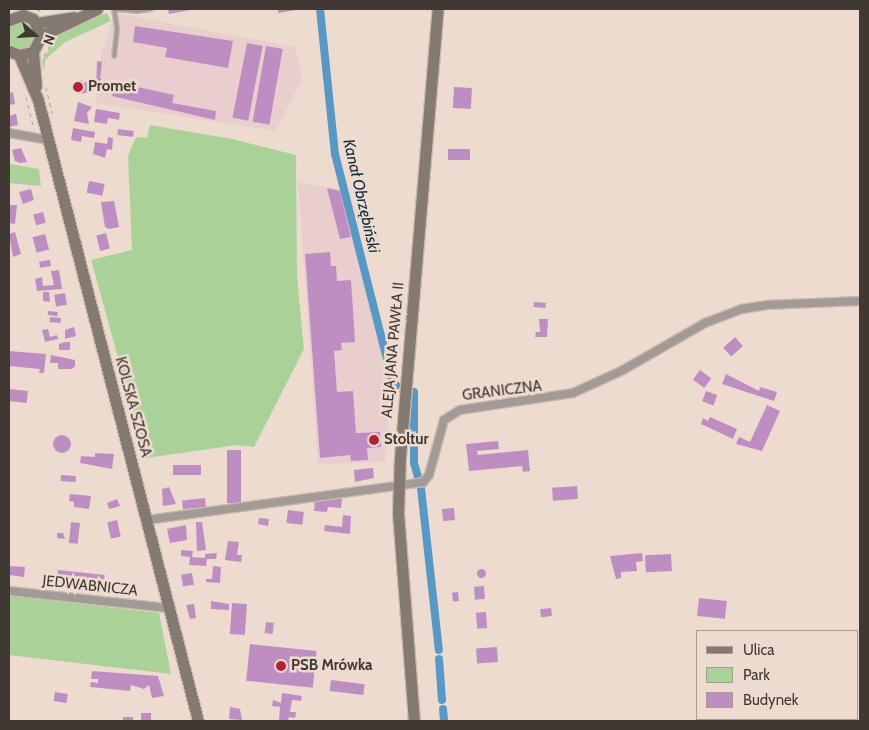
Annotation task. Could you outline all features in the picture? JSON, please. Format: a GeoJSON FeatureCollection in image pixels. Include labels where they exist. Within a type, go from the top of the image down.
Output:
{"type":"FeatureCollection","features":[{"type":"Feature","properties":{"kind":"street","name":"ALEJA JANA PAWŁA II"},"geometry":{"type":"LineString","coordinates":[[414,721],[399,484],[438,10]]}},
{"type":"Feature","properties":{"kind":"street"},"geometry":{"type":"LineString","coordinates":[[37,23],[92,11]]}},
{"type":"Feature","properties":{"kind":"street"},"geometry":{"type":"LineString","coordinates":[[41,36],[92,11]]}},
{"type":"Feature","properties":{"kind":"street"},"geometry":{"type":"LineString","coordinates":[[9,16],[22,12],[37,23],[41,36],[38,54],[14,53]]}},
{"type":"Feature","properties":{"kind":"street","name":"KOLSKA SZOSA"},"geometry":{"type":"LineString","coordinates":[[14,53],[38,100]]}},
{"type":"Feature","properties":{"kind":"street","name":"KOLSKA SZOSA"},"geometry":{"type":"LineString","coordinates":[[38,54],[38,100],[42,139],[147,520],[198,721]]}},
{"type":"Feature","properties":{"kind":"street"},"geometry":{"type":"LineString","coordinates":[[9,133],[42,139]]}},
{"type":"Feature","properties":{"kind":"street","name":"GRANICZNA"},"geometry":{"type":"LineString","coordinates":[[147,520],[426,480],[444,420],[460,410],[573,393],[623,370],[705,323],[742,309],[766,305],[860,302]]}},
{"type":"Feature","properties":{"kind":"street","name":"JEDWABNICZA"},"geometry":{"type":"LineString","coordinates":[[9,591],[168,608]]}},
{"type":"Feature","properties":{"kind":"lane"},"geometry":{"type":"LineString","coordinates":[[114,56],[117,29],[115,9],[151,9]]}},
{"type":"Feature","properties":{"kind":"path"},"geometry":{"type":"LineString","coordinates":[[38,54],[57,34]]}},
{"type":"Feature","properties":{"kind":"path"},"geometry":{"type":"LineString","coordinates":[[44,80],[52,114]]}},
{"type":"Feature","properties":{"kind":"path"},"geometry":{"type":"LineString","coordinates":[[25,96],[42,139]]}},
{"type":"Feature","properties":{"kind":"shaded area"},"geometry":{"type":"Polygon","coordinates":[[[120,14],[295,47],[302,79],[276,131],[96,103],[97,71],[112,20],[120,14]]]}},
{"type":"Feature","properties":{"kind":"shaded area"},"geometry":{"type":"Polygon","coordinates":[[[298,182],[344,190],[391,383],[385,462],[318,464],[298,182]]]}},
{"type":"Feature","properties":{"kind":"green space"},"geometry":{"type":"Polygon","coordinates":[[[107,13],[111,21],[65,42],[45,60],[44,72],[42,61],[61,32],[107,13]]]}},
{"type":"Feature","properties":{"kind":"green space"},"geometry":{"type":"Polygon","coordinates":[[[21,21],[31,25],[35,35],[31,45],[21,49],[11,45],[7,35],[11,25],[21,21]]]}},
{"type":"Feature","properties":{"kind":"green space"},"geometry":{"type":"Polygon","coordinates":[[[150,125],[232,139],[296,155],[297,277],[304,349],[254,447],[237,445],[146,458],[91,260],[132,250],[128,156],[136,137],[147,138],[150,125]]]}},
{"type":"Feature","properties":{"kind":"green space"},"geometry":{"type":"Polygon","coordinates":[[[9,164],[39,169],[41,186],[9,183],[9,164]]]}},
{"type":"Feature","properties":{"kind":"green space"},"geometry":{"type":"Polygon","coordinates":[[[9,596],[159,613],[171,674],[9,655],[9,596]]]}},
{"type":"Feature","properties":{"kind":"building"},"geometry":{"type":"Polygon","coordinates":[[[168,9],[190,9],[190,10],[169,14],[168,9]]]}},
{"type":"Feature","properties":{"kind":"building"},"geometry":{"type":"Polygon","coordinates":[[[278,9],[296,9],[296,10],[278,13],[278,9]]]}},
{"type":"Feature","properties":{"kind":"building"},"geometry":{"type":"Polygon","coordinates":[[[135,26],[233,41],[228,68],[165,57],[167,48],[133,42],[135,26]]]}},
{"type":"Feature","properties":{"kind":"building"},"geometry":{"type":"Polygon","coordinates":[[[247,43],[263,46],[248,121],[232,118],[247,43]]]}},
{"type":"Feature","properties":{"kind":"building"},"geometry":{"type":"Polygon","coordinates":[[[266,46],[283,49],[269,125],[253,122],[266,46]]]}},
{"type":"Feature","properties":{"kind":"building"},"geometry":{"type":"Polygon","coordinates":[[[97,61],[102,62],[100,79],[105,79],[103,93],[96,92],[97,61]]]}},
{"type":"Feature","properties":{"kind":"building"},"geometry":{"type":"Polygon","coordinates":[[[82,80],[83,83],[90,81],[94,92],[77,94],[73,82],[82,80]]]}},
{"type":"Feature","properties":{"kind":"building"},"geometry":{"type":"Polygon","coordinates":[[[115,82],[174,95],[172,103],[216,111],[215,120],[112,96],[115,82]]]}},
{"type":"Feature","properties":{"kind":"building"},"geometry":{"type":"Polygon","coordinates":[[[454,87],[472,88],[471,109],[453,108],[454,87]]]}},
{"type":"Feature","properties":{"kind":"building"},"geometry":{"type":"Polygon","coordinates":[[[13,92],[15,104],[9,105],[9,93],[13,92]]]}},
{"type":"Feature","properties":{"kind":"building"},"geometry":{"type":"Polygon","coordinates":[[[78,102],[92,107],[87,113],[89,124],[74,121],[78,102]]]}},
{"type":"Feature","properties":{"kind":"building"},"geometry":{"type":"Polygon","coordinates":[[[96,109],[120,113],[119,120],[108,118],[107,124],[94,122],[96,109]]]}},
{"type":"Feature","properties":{"kind":"building"},"geometry":{"type":"Polygon","coordinates":[[[16,114],[18,125],[9,127],[9,116],[16,114]]]}},
{"type":"Feature","properties":{"kind":"building"},"geometry":{"type":"Polygon","coordinates":[[[73,128],[95,132],[94,138],[82,136],[81,142],[71,140],[73,128]]]}},
{"type":"Feature","properties":{"kind":"building"},"geometry":{"type":"Polygon","coordinates":[[[118,129],[134,131],[133,137],[117,135],[118,129]]]}},
{"type":"Feature","properties":{"kind":"building"},"geometry":{"type":"Polygon","coordinates":[[[108,137],[113,138],[112,150],[107,149],[105,158],[93,154],[95,142],[107,144],[108,137]]]}},
{"type":"Feature","properties":{"kind":"building"},"geometry":{"type":"Polygon","coordinates":[[[21,148],[27,162],[20,163],[15,161],[12,150],[21,148]]]}},
{"type":"Feature","properties":{"kind":"building"},"geometry":{"type":"Polygon","coordinates":[[[448,149],[470,149],[470,160],[448,160],[448,149]]]}},
{"type":"Feature","properties":{"kind":"building"},"geometry":{"type":"Polygon","coordinates":[[[89,181],[105,184],[102,196],[87,193],[89,181]]]}},
{"type":"Feature","properties":{"kind":"building"},"geometry":{"type":"Polygon","coordinates":[[[327,188],[340,191],[351,237],[340,239],[327,188]]]}},
{"type":"Feature","properties":{"kind":"building"},"geometry":{"type":"Polygon","coordinates":[[[31,189],[34,200],[23,204],[19,192],[31,189]]]}},
{"type":"Feature","properties":{"kind":"building"},"geometry":{"type":"Polygon","coordinates":[[[114,201],[119,227],[109,229],[105,227],[101,202],[114,201]]]}},
{"type":"Feature","properties":{"kind":"building"},"geometry":{"type":"Polygon","coordinates":[[[9,205],[17,205],[15,224],[9,223],[9,205]]]}},
{"type":"Feature","properties":{"kind":"building"},"geometry":{"type":"Polygon","coordinates":[[[43,212],[46,223],[36,225],[33,215],[43,212]]]}},
{"type":"Feature","properties":{"kind":"building"},"geometry":{"type":"Polygon","coordinates":[[[15,232],[21,254],[13,257],[9,234],[15,232]]]}},
{"type":"Feature","properties":{"kind":"building"},"geometry":{"type":"Polygon","coordinates":[[[106,233],[110,249],[100,251],[96,235],[106,233]]]}},
{"type":"Feature","properties":{"kind":"building"},"geometry":{"type":"Polygon","coordinates":[[[45,234],[49,249],[37,253],[32,237],[45,234]]]}},
{"type":"Feature","properties":{"kind":"building"},"geometry":{"type":"Polygon","coordinates":[[[330,252],[331,266],[336,266],[337,281],[351,280],[355,342],[341,343],[342,350],[334,351],[337,392],[353,391],[356,433],[380,432],[381,447],[367,448],[368,460],[351,461],[350,455],[320,458],[305,254],[330,252]]]}},
{"type":"Feature","properties":{"kind":"building"},"geometry":{"type":"Polygon","coordinates":[[[50,260],[51,266],[40,268],[39,262],[50,260]]]}},
{"type":"Feature","properties":{"kind":"building"},"geometry":{"type":"Polygon","coordinates":[[[59,270],[62,289],[37,291],[35,279],[42,277],[43,286],[54,285],[51,271],[59,270]]]}},
{"type":"Feature","properties":{"kind":"building"},"geometry":{"type":"Polygon","coordinates":[[[43,292],[49,292],[50,302],[43,301],[43,292]]]}},
{"type":"Feature","properties":{"kind":"building"},"geometry":{"type":"Polygon","coordinates":[[[65,293],[67,305],[56,307],[54,295],[65,293]]]}},
{"type":"Feature","properties":{"kind":"building"},"geometry":{"type":"Polygon","coordinates":[[[534,302],[546,303],[546,308],[534,307],[534,302]]]}},
{"type":"Feature","properties":{"kind":"building"},"geometry":{"type":"Polygon","coordinates":[[[48,311],[58,312],[58,316],[48,315],[48,311]]]}},
{"type":"Feature","properties":{"kind":"building"},"geometry":{"type":"Polygon","coordinates":[[[50,317],[61,318],[61,323],[50,322],[50,317]]]}},
{"type":"Feature","properties":{"kind":"building"},"geometry":{"type":"Polygon","coordinates":[[[539,319],[548,319],[547,337],[535,337],[536,332],[540,332],[539,319]]]}},
{"type":"Feature","properties":{"kind":"building"},"geometry":{"type":"Polygon","coordinates":[[[74,327],[76,336],[65,339],[65,330],[74,327]]]}},
{"type":"Feature","properties":{"kind":"building"},"geometry":{"type":"Polygon","coordinates":[[[48,329],[50,337],[57,335],[58,339],[45,342],[42,330],[48,329]]]}},
{"type":"Feature","properties":{"kind":"building"},"geometry":{"type":"Polygon","coordinates":[[[735,337],[743,346],[731,357],[723,348],[735,337]]]}},
{"type":"Feature","properties":{"kind":"building"},"geometry":{"type":"Polygon","coordinates":[[[70,342],[70,350],[59,350],[59,344],[70,342]]]}},
{"type":"Feature","properties":{"kind":"building"},"geometry":{"type":"Polygon","coordinates":[[[9,351],[46,354],[44,373],[39,373],[40,369],[9,366],[9,351]]]}},
{"type":"Feature","properties":{"kind":"building"},"geometry":{"type":"Polygon","coordinates":[[[51,355],[75,360],[75,366],[72,369],[58,369],[58,363],[50,363],[51,355]]]}},
{"type":"Feature","properties":{"kind":"building"},"geometry":{"type":"Polygon","coordinates":[[[700,370],[711,378],[704,388],[693,380],[700,370]]]}},
{"type":"Feature","properties":{"kind":"building"},"geometry":{"type":"Polygon","coordinates":[[[726,374],[759,391],[760,387],[777,392],[774,401],[722,384],[726,374]]]}},
{"type":"Feature","properties":{"kind":"building"},"geometry":{"type":"Polygon","coordinates":[[[9,389],[28,391],[27,403],[9,401],[9,389]]]}},
{"type":"Feature","properties":{"kind":"building"},"geometry":{"type":"Polygon","coordinates":[[[706,391],[717,395],[714,405],[702,401],[706,391]]]}},
{"type":"Feature","properties":{"kind":"building"},"geometry":{"type":"Polygon","coordinates":[[[767,405],[780,411],[762,451],[736,444],[739,437],[750,442],[767,405]]]}},
{"type":"Feature","properties":{"kind":"building"},"geometry":{"type":"Polygon","coordinates":[[[710,417],[737,429],[733,439],[701,424],[703,418],[708,421],[710,417]]]}},
{"type":"Feature","properties":{"kind":"building"},"geometry":{"type":"Polygon","coordinates":[[[62,435],[68,438],[71,444],[68,450],[62,453],[56,450],[53,444],[56,438],[62,435]]]}},
{"type":"Feature","properties":{"kind":"building"},"geometry":{"type":"Polygon","coordinates":[[[498,441],[499,449],[477,451],[478,455],[528,450],[530,471],[523,472],[522,466],[469,471],[466,444],[498,441]]]}},
{"type":"Feature","properties":{"kind":"building"},"geometry":{"type":"Polygon","coordinates":[[[227,450],[241,450],[241,503],[227,503],[227,450]]]}},
{"type":"Feature","properties":{"kind":"building"},"geometry":{"type":"Polygon","coordinates":[[[95,453],[114,454],[112,469],[80,463],[81,456],[95,457],[95,453]]]}},
{"type":"Feature","properties":{"kind":"building"},"geometry":{"type":"Polygon","coordinates":[[[173,465],[201,465],[201,475],[173,475],[173,465]]]}},
{"type":"Feature","properties":{"kind":"building"},"geometry":{"type":"Polygon","coordinates":[[[373,468],[374,478],[355,482],[354,470],[373,468]]]}},
{"type":"Feature","properties":{"kind":"building"},"geometry":{"type":"Polygon","coordinates":[[[61,475],[76,476],[76,482],[61,481],[61,475]]]}},
{"type":"Feature","properties":{"kind":"building"},"geometry":{"type":"Polygon","coordinates":[[[577,486],[578,499],[553,501],[552,488],[577,486]]]}},
{"type":"Feature","properties":{"kind":"building"},"geometry":{"type":"Polygon","coordinates":[[[169,487],[176,504],[163,506],[162,489],[169,487]]]}},
{"type":"Feature","properties":{"kind":"building"},"geometry":{"type":"Polygon","coordinates":[[[70,494],[91,496],[89,509],[74,507],[74,502],[69,501],[70,494]]]}},
{"type":"Feature","properties":{"kind":"building"},"geometry":{"type":"Polygon","coordinates":[[[326,497],[342,499],[341,508],[328,507],[327,512],[314,511],[315,500],[326,501],[326,497]]]}},
{"type":"Feature","properties":{"kind":"building"},"geometry":{"type":"Polygon","coordinates":[[[205,498],[206,507],[183,509],[182,500],[205,498]]]}},
{"type":"Feature","properties":{"kind":"building"},"geometry":{"type":"Polygon","coordinates":[[[117,499],[120,506],[109,509],[107,503],[117,499]]]}},
{"type":"Feature","properties":{"kind":"building"},"geometry":{"type":"Polygon","coordinates":[[[454,508],[455,520],[443,521],[442,509],[454,508]]]}},
{"type":"Feature","properties":{"kind":"building"},"geometry":{"type":"Polygon","coordinates":[[[288,510],[304,512],[302,525],[286,523],[288,510]]]}},
{"type":"Feature","properties":{"kind":"building"},"geometry":{"type":"Polygon","coordinates":[[[343,515],[351,516],[350,534],[324,531],[325,525],[342,527],[343,515]]]}},
{"type":"Feature","properties":{"kind":"building"},"geometry":{"type":"Polygon","coordinates":[[[259,518],[269,519],[268,526],[258,524],[259,518]]]}},
{"type":"Feature","properties":{"kind":"building"},"geometry":{"type":"Polygon","coordinates":[[[117,520],[121,537],[111,539],[107,522],[117,520]]]}},
{"type":"Feature","properties":{"kind":"building"},"geometry":{"type":"Polygon","coordinates":[[[71,522],[80,523],[78,544],[69,543],[71,522]]]}},
{"type":"Feature","properties":{"kind":"building"},"geometry":{"type":"Polygon","coordinates":[[[196,522],[202,522],[206,550],[197,551],[196,522]]]}},
{"type":"Feature","properties":{"kind":"building"},"geometry":{"type":"Polygon","coordinates":[[[186,525],[187,540],[170,543],[167,529],[186,525]]]}},
{"type":"Feature","properties":{"kind":"building"},"geometry":{"type":"Polygon","coordinates":[[[57,533],[63,533],[65,539],[57,538],[57,533]]]}},
{"type":"Feature","properties":{"kind":"building"},"geometry":{"type":"Polygon","coordinates":[[[228,541],[239,542],[237,555],[242,555],[241,562],[225,560],[228,541]]]}},
{"type":"Feature","properties":{"kind":"building"},"geometry":{"type":"Polygon","coordinates":[[[181,550],[193,551],[192,557],[205,558],[205,554],[217,553],[216,559],[207,559],[206,566],[189,565],[190,557],[181,556],[181,550]]]}},
{"type":"Feature","properties":{"kind":"building"},"geometry":{"type":"Polygon","coordinates":[[[642,553],[643,561],[636,562],[637,571],[621,572],[621,578],[616,579],[610,556],[642,553]]]}},
{"type":"Feature","properties":{"kind":"building"},"geometry":{"type":"Polygon","coordinates":[[[671,554],[672,571],[646,572],[645,555],[671,554]]]}},
{"type":"Feature","properties":{"kind":"building"},"geometry":{"type":"Polygon","coordinates":[[[9,566],[25,567],[24,577],[9,575],[9,566]]]}},
{"type":"Feature","properties":{"kind":"building"},"geometry":{"type":"Polygon","coordinates":[[[213,566],[221,567],[220,583],[206,582],[206,579],[212,579],[213,566]]]}},
{"type":"Feature","properties":{"kind":"building"},"geometry":{"type":"Polygon","coordinates":[[[481,568],[486,573],[481,578],[476,573],[481,568]]]}},
{"type":"Feature","properties":{"kind":"building"},"geometry":{"type":"Polygon","coordinates":[[[58,570],[105,575],[104,584],[57,579],[58,570]]]}},
{"type":"Feature","properties":{"kind":"building"},"geometry":{"type":"Polygon","coordinates":[[[192,573],[194,585],[183,587],[181,575],[192,573]]]}},
{"type":"Feature","properties":{"kind":"building"},"geometry":{"type":"Polygon","coordinates":[[[484,586],[485,599],[475,600],[474,587],[484,586]]]}},
{"type":"Feature","properties":{"kind":"building"},"geometry":{"type":"Polygon","coordinates":[[[458,592],[459,601],[453,602],[452,593],[458,592]]]}},
{"type":"Feature","properties":{"kind":"building"},"geometry":{"type":"Polygon","coordinates":[[[699,598],[727,601],[725,619],[697,616],[699,598]]]}},
{"type":"Feature","properties":{"kind":"building"},"geometry":{"type":"Polygon","coordinates":[[[211,601],[229,604],[229,610],[211,609],[211,601]]]}},
{"type":"Feature","properties":{"kind":"building"},"geometry":{"type":"Polygon","coordinates":[[[232,603],[247,604],[245,635],[230,634],[232,603]]]}},
{"type":"Feature","properties":{"kind":"building"},"geometry":{"type":"Polygon","coordinates":[[[194,604],[196,618],[190,619],[186,605],[194,604]]]}},
{"type":"Feature","properties":{"kind":"building"},"geometry":{"type":"Polygon","coordinates":[[[551,608],[552,616],[541,617],[540,609],[551,608]]]}},
{"type":"Feature","properties":{"kind":"building"},"geometry":{"type":"Polygon","coordinates":[[[486,612],[487,628],[477,629],[476,613],[486,612]]]}},
{"type":"Feature","properties":{"kind":"building"},"geometry":{"type":"Polygon","coordinates":[[[266,622],[274,623],[273,634],[265,633],[266,622]]]}},
{"type":"Feature","properties":{"kind":"building","name":"PSB Mrówka"},"geometry":{"type":"Polygon","coordinates":[[[250,644],[317,651],[313,688],[246,681],[250,644]]]}},
{"type":"Feature","properties":{"kind":"building"},"geometry":{"type":"Polygon","coordinates":[[[497,647],[498,662],[477,663],[476,648],[497,647]]]}},
{"type":"Feature","properties":{"kind":"building"},"geometry":{"type":"Polygon","coordinates":[[[92,671],[158,676],[164,696],[152,698],[149,685],[144,689],[131,685],[130,691],[90,687],[91,682],[98,683],[98,679],[91,679],[92,671]]]}},
{"type":"Feature","properties":{"kind":"building"},"geometry":{"type":"Polygon","coordinates":[[[331,680],[365,684],[363,695],[330,691],[331,680]]]}},
{"type":"Feature","properties":{"kind":"building"},"geometry":{"type":"Polygon","coordinates":[[[55,692],[68,694],[66,703],[54,701],[55,692]]]}},
{"type":"Feature","properties":{"kind":"building"},"geometry":{"type":"Polygon","coordinates":[[[282,693],[302,696],[301,701],[292,700],[290,712],[296,712],[295,718],[289,717],[288,721],[279,721],[280,707],[272,706],[273,700],[281,703],[282,693]]]}},
{"type":"Feature","properties":{"kind":"building"},"geometry":{"type":"Polygon","coordinates":[[[230,707],[240,709],[242,720],[229,719],[230,707]]]}},
{"type":"Feature","properties":{"kind":"building"},"geometry":{"type":"Polygon","coordinates":[[[141,713],[151,713],[151,720],[141,720],[141,713]]]}},
{"type":"Feature","properties":{"kind":"building"},"geometry":{"type":"Polygon","coordinates":[[[123,717],[133,717],[133,721],[123,721],[123,717]]]}},
{"type":"Feature","properties":{"kind":"waterway","name":"Kanał Obrzębiński"},"geometry":{"type":"LineString","coordinates":[[320,9],[335,154],[393,383],[396,385]]}},
{"type":"Feature","properties":{"kind":"waterway","name":"Kanał Obrzębiński"},"geometry":{"type":"LineString","coordinates":[[414,392],[414,463],[418,477]]}},
{"type":"Feature","properties":{"kind":"waterway","name":"Kanał Obrzębiński"},"geometry":{"type":"LineString","coordinates":[[421,488],[439,650]]}},
{"type":"Feature","properties":{"kind":"waterway","name":"Kanał Obrzębiński"},"geometry":{"type":"LineString","coordinates":[[439,659],[442,700]]}},
{"type":"Feature","properties":{"kind":"waterway","name":"Kanał Obrzębiński"},"geometry":{"type":"LineString","coordinates":[[443,709],[444,721]]}},
{"type":"Feature","properties":{"kind":"place","name":"Promet"},"geometry":{"type":"Point","coordinates":[78,87]}},
{"type":"Feature","properties":{"kind":"place","name":"Stoltur"},"geometry":{"type":"Point","coordinates":[374,440]}},
{"type":"Feature","properties":{"kind":"place","name":"PSB Mrówka"},"geometry":{"type":"Point","coordinates":[281,666]}}]}
